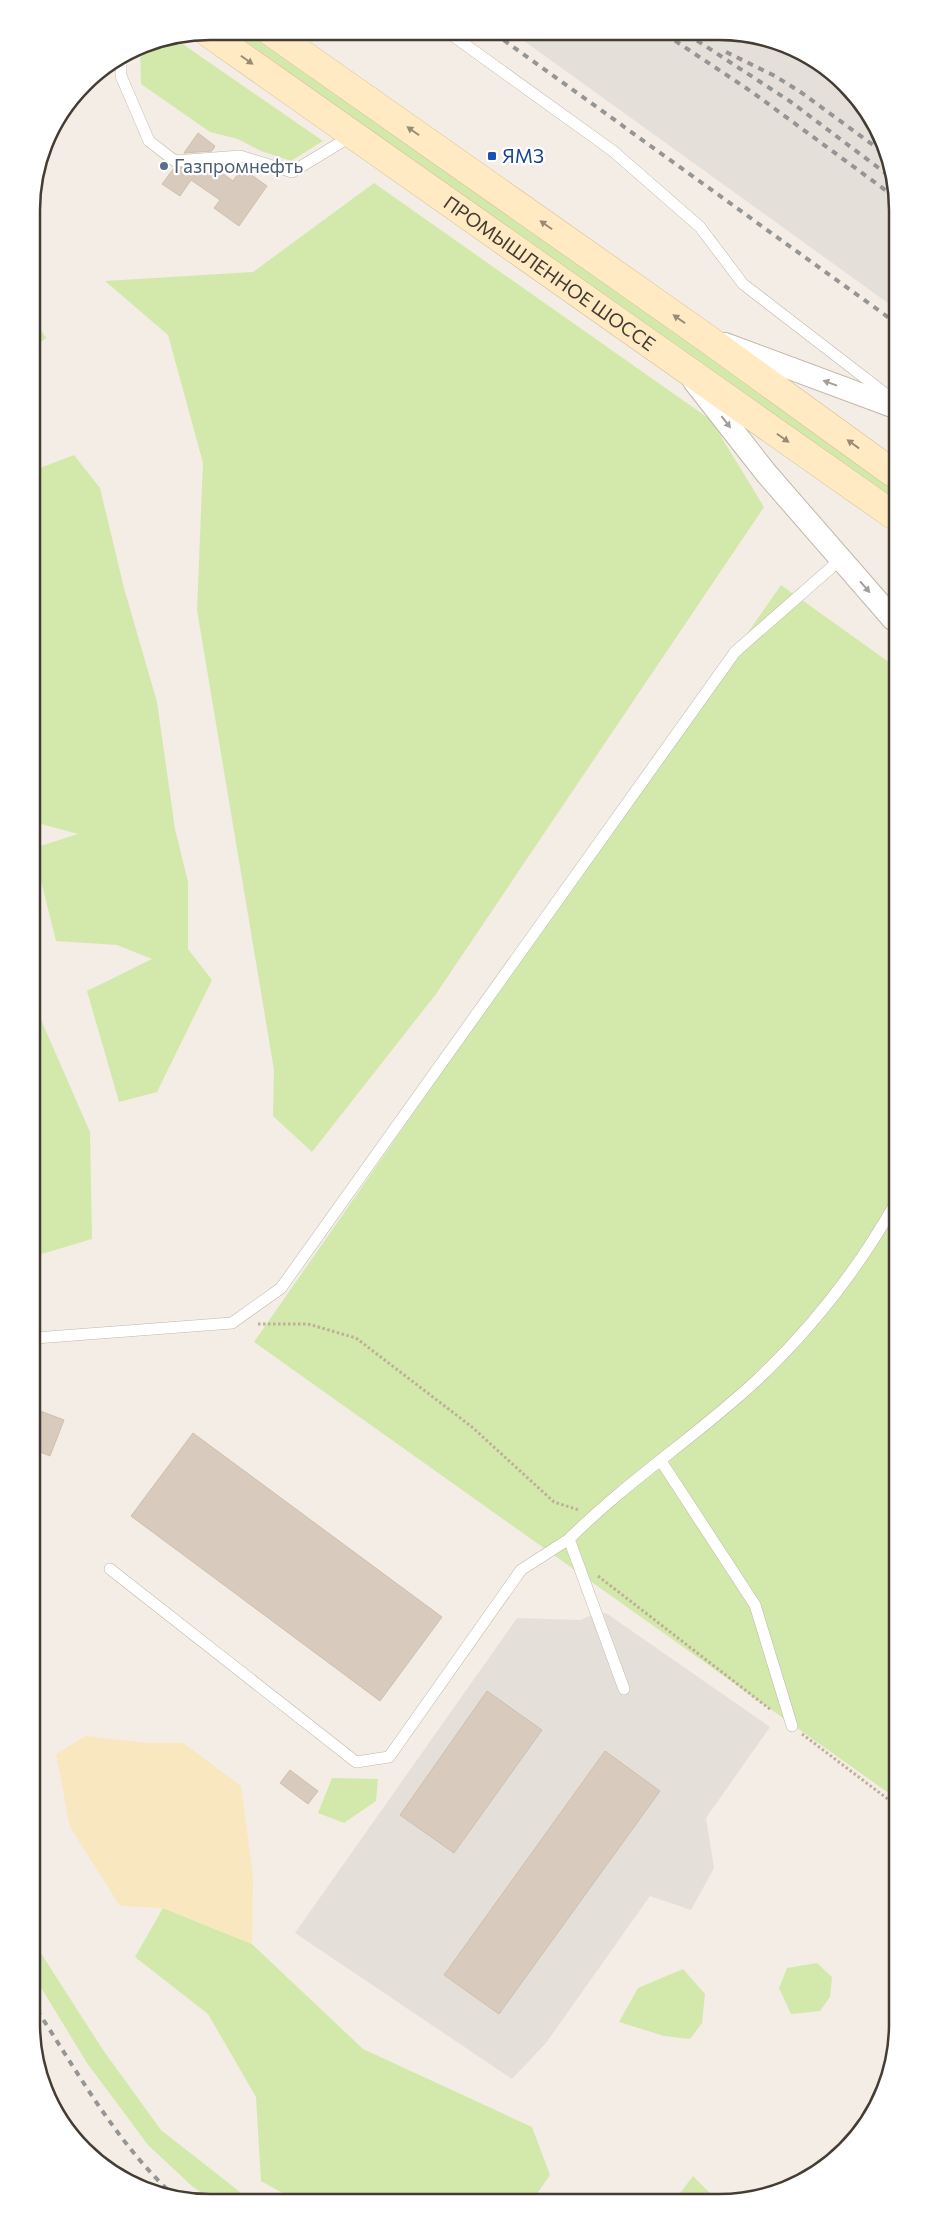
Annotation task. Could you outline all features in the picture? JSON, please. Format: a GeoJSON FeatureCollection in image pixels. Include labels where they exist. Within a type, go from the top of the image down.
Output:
{"type":"FeatureCollection","features":[{"type":"Feature","properties":{"kind":"main road","name":"ПРОМЫШЛЕННОЕ ШОССЕ"},"geometry":{"type":"LineString","coordinates":[[218,40],[889,512]]}},
{"type":"Feature","properties":{"kind":"main road","name":"ПРОМЫШЛЕННОЕ ШОССЕ"},"geometry":{"type":"LineString","coordinates":[[282,40],[705,337],[889,470]]}},
{"type":"Feature","properties":{"kind":"street"},"geometry":{"type":"LineString","coordinates":[[705,337],[889,405]]}},
{"type":"Feature","properties":{"kind":"street"},"geometry":{"type":"LineString","coordinates":[[686,370],[766,474],[889,614]]}},
{"type":"Feature","properties":{"kind":"lane"},"geometry":{"type":"LineString","coordinates":[[459,40],[613,151],[700,227],[743,284],[889,397]]}},
{"type":"Feature","properties":{"kind":"lane"},"geometry":{"type":"LineString","coordinates":[[120,66],[121,76],[149,142],[175,161],[240,156],[292,172],[353,136]]}},
{"type":"Feature","properties":{"kind":"lane"},"geometry":{"type":"LineString","coordinates":[[40,1338],[232,1323],[281,1288],[735,652],[841,559]]}},
{"type":"Feature","properties":{"kind":"lane"},"geometry":{"type":"LineString","coordinates":[[110,1569],[356,1762],[390,1757],[521,1570],[569,1540],[617,1494],[661,1462],[757,1380],[805,1330],[848,1280],[889,1214]]}},
{"type":"Feature","properties":{"kind":"lane"},"geometry":{"type":"LineString","coordinates":[[661,1462],[755,1606],[792,1726]]}},
{"type":"Feature","properties":{"kind":"lane"},"geometry":{"type":"LineString","coordinates":[[569,1540],[624,1689]]}},
{"type":"Feature","properties":{"kind":"path"},"geometry":{"type":"LineString","coordinates":[[232,1323],[308,1324],[356,1338],[472,1427],[554,1502],[594,1514]]}},
{"type":"Feature","properties":{"kind":"path"},"geometry":{"type":"LineString","coordinates":[[576,1558],[889,1800]]}},
{"type":"Feature","properties":{"kind":"shaded area"},"geometry":{"type":"Polygon","coordinates":[[[523,40],[741,41],[774,49],[823,75],[854,106],[876,145],[883,166],[888,188],[889,210],[889,304],[523,40]]]}},
{"type":"Feature","properties":{"kind":"shaded area"},"geometry":{"type":"Polygon","coordinates":[[[596,1613],[606,1613],[770,1727],[706,1818],[714,1868],[691,1910],[650,1896],[546,2043],[512,2079],[295,1933],[517,1618],[580,1620],[596,1613]]]}},
{"type":"Feature","properties":{"kind":"green space"},"geometry":{"type":"Polygon","coordinates":[[[244,40],[262,40],[889,482],[889,499],[244,40]]]}},
{"type":"Feature","properties":{"kind":"green space"},"geometry":{"type":"Polygon","coordinates":[[[180,42],[323,141],[291,161],[261,151],[238,139],[210,132],[141,84],[140,55],[180,42]]]}},
{"type":"Feature","properties":{"kind":"green space"},"geometry":{"type":"Polygon","coordinates":[[[374,183],[711,420],[764,507],[436,994],[312,1152],[273,1116],[274,1070],[197,610],[203,463],[168,335],[105,281],[253,272],[374,183]]]}},
{"type":"Feature","properties":{"kind":"green space"},"geometry":{"type":"Polygon","coordinates":[[[40,328],[46,338],[40,343],[40,328]]]}},
{"type":"Feature","properties":{"kind":"green space"},"geometry":{"type":"Polygon","coordinates":[[[74,455],[100,488],[124,588],[157,702],[175,829],[188,882],[188,949],[212,980],[157,1092],[119,1102],[87,991],[152,959],[117,945],[56,941],[40,877],[40,846],[78,834],[40,824],[40,468],[74,455]]]}},
{"type":"Feature","properties":{"kind":"green space"},"geometry":{"type":"Polygon","coordinates":[[[781,585],[889,662],[889,1793],[254,1342],[781,585]]]}},
{"type":"Feature","properties":{"kind":"green space"},"geometry":{"type":"Polygon","coordinates":[[[40,1015],[90,1132],[92,1239],[40,1255],[40,1015]]]}},
{"type":"Feature","properties":{"kind":"green space"},"geometry":{"type":"Polygon","coordinates":[[[332,1778],[378,1779],[376,1801],[344,1823],[318,1813],[332,1778]]]}},
{"type":"Feature","properties":{"kind":"green space"},"geometry":{"type":"Polygon","coordinates":[[[163,1908],[252,1944],[363,2049],[532,2127],[550,2175],[537,2194],[284,2194],[261,2181],[256,2097],[208,2014],[135,1957],[163,1908]]]}},
{"type":"Feature","properties":{"kind":"green space"},"geometry":{"type":"Polygon","coordinates":[[[40,1952],[103,2050],[161,2130],[243,2194],[204,2194],[193,2187],[148,2145],[87,2063],[40,1986],[40,1952]]]}},
{"type":"Feature","properties":{"kind":"green space"},"geometry":{"type":"Polygon","coordinates":[[[817,1963],[832,1977],[830,1997],[820,2011],[791,2014],[779,1988],[787,1968],[817,1963]]]}},
{"type":"Feature","properties":{"kind":"green space"},"geometry":{"type":"Polygon","coordinates":[[[683,1969],[705,1994],[702,2023],[690,2039],[664,2036],[619,2022],[638,1988],[683,1969]]]}},
{"type":"Feature","properties":{"kind":"green space"},"geometry":{"type":"Polygon","coordinates":[[[693,2176],[711,2194],[679,2194],[693,2176]]]}},
{"type":"Feature","properties":{"kind":"sand"},"geometry":{"type":"Polygon","coordinates":[[[86,1736],[147,1743],[183,1743],[241,1786],[253,1877],[252,1944],[163,1908],[120,1906],[70,1827],[56,1754],[86,1736]]]}},
{"type":"Feature","properties":{"kind":"building"},"geometry":{"type":"Polygon","coordinates":[[[198,133],[215,146],[212,151],[184,153],[198,133]]]}},
{"type":"Feature","properties":{"kind":"building"},"geometry":{"type":"Polygon","coordinates":[[[212,166],[233,181],[242,168],[267,186],[239,226],[214,208],[220,200],[191,180],[180,196],[162,184],[174,168],[212,166]]]}},
{"type":"Feature","properties":{"kind":"building"},"geometry":{"type":"Polygon","coordinates":[[[40,1411],[64,1420],[50,1456],[40,1452],[40,1411]]]}},
{"type":"Feature","properties":{"kind":"building"},"geometry":{"type":"Polygon","coordinates":[[[193,1433],[442,1617],[380,1701],[131,1516],[193,1433]]]}},
{"type":"Feature","properties":{"kind":"building"},"geometry":{"type":"Polygon","coordinates":[[[487,1691],[542,1730],[454,1853],[400,1815],[487,1691]]]}},
{"type":"Feature","properties":{"kind":"building"},"geometry":{"type":"Polygon","coordinates":[[[605,1751],[660,1791],[499,2014],[444,1975],[605,1751]]]}},
{"type":"Feature","properties":{"kind":"building"},"geometry":{"type":"Polygon","coordinates":[[[290,1770],[318,1791],[308,1804],[280,1783],[290,1770]]]}},
{"type":"Feature","properties":{"kind":"railway"},"geometry":{"type":"LineString","coordinates":[[504,40],[889,318]]}},
{"type":"Feature","properties":{"kind":"railway"},"geometry":{"type":"LineString","coordinates":[[674,40],[752,92],[888,192]]}},
{"type":"Feature","properties":{"kind":"railway"},"geometry":{"type":"LineString","coordinates":[[696,40],[791,102],[884,172]]}},
{"type":"Feature","properties":{"kind":"railway"},"geometry":{"type":"LineString","coordinates":[[726,52],[775,76],[802,93],[877,148]]}},
{"type":"Feature","properties":{"kind":"railway"},"geometry":{"type":"LineString","coordinates":[[40,2015],[101,2110],[138,2158],[167,2188]]}},
{"type":"Feature","properties":{"kind":"place","name":"ЯМЗ"},"geometry":{"type":"Point","coordinates":[492,156]}},
{"type":"Feature","properties":{"kind":"place","name":"Газпромнефть"},"geometry":{"type":"Point","coordinates":[164,166]}}]}
